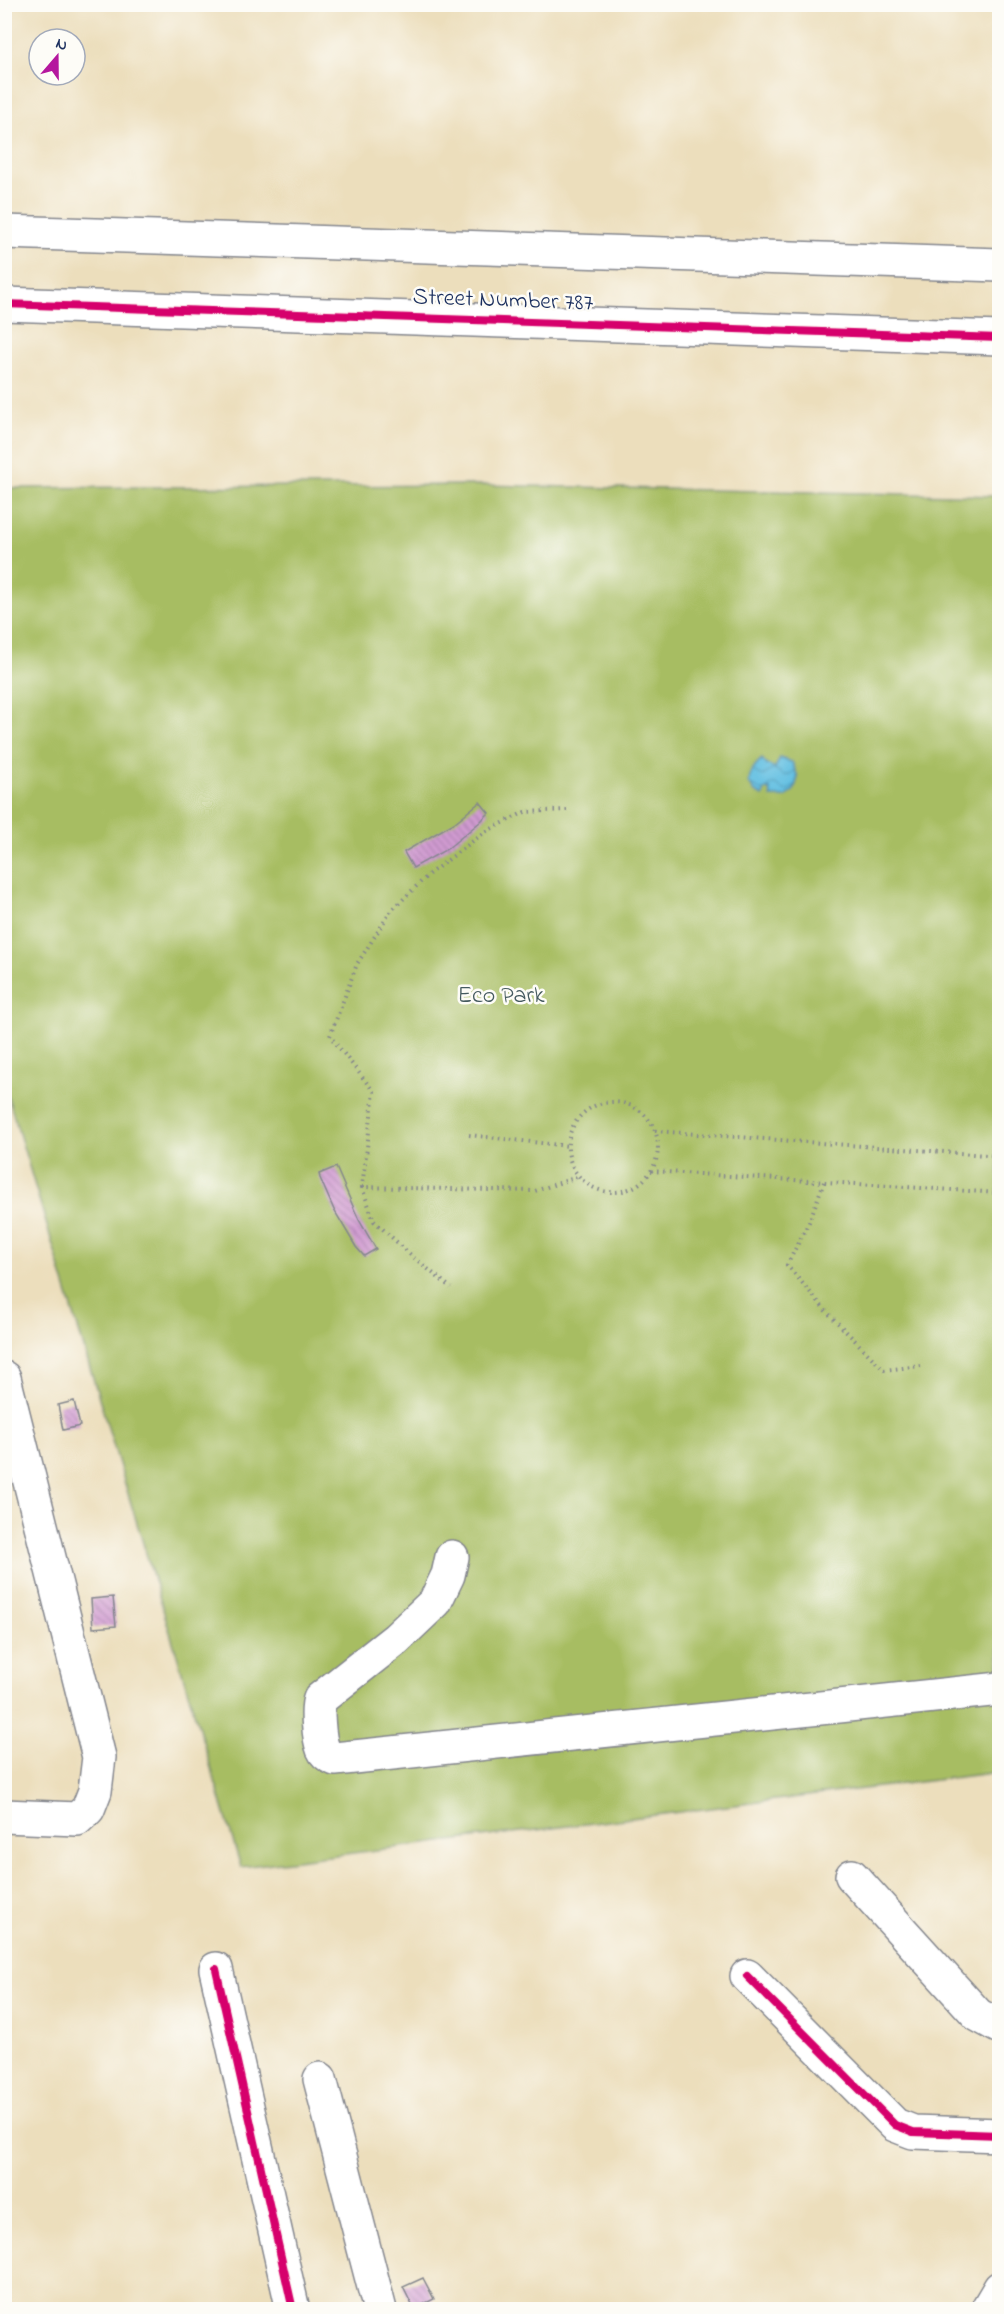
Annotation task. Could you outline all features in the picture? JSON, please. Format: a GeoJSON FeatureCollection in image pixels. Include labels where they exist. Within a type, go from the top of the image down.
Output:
{"type":"FeatureCollection","features":[{"type":"Feature","properties":{"kind":"street"},"geometry":{"type":"LineString","coordinates":[[4,232],[999,265]]}},
{"type":"Feature","properties":{"kind":"street","name":"Street Number 787"},"geometry":{"type":"LineString","coordinates":[[4,304],[999,338]]}},
{"type":"Feature","properties":{"kind":"street"},"geometry":{"type":"LineString","coordinates":[[4,1378],[99,1757],[95,1791],[88,1809],[76,1819],[4,1816]]}},
{"type":"Feature","properties":{"kind":"street"},"geometry":{"type":"LineString","coordinates":[[452,1557],[448,1575],[435,1602],[396,1639],[320,1699],[317,1711],[324,1750],[335,1760],[999,1689]]}},
{"type":"Feature","properties":{"kind":"street"},"geometry":{"type":"LineString","coordinates":[[852,1876],[978,2015],[999,2026]]}},
{"type":"Feature","properties":{"kind":"street"},"geometry":{"type":"LineString","coordinates":[[216,1969],[293,2310]]}},
{"type":"Feature","properties":{"kind":"street"},"geometry":{"type":"LineString","coordinates":[[747,1976],[895,2125],[913,2132],[999,2135]]}},
{"type":"Feature","properties":{"kind":"street"},"geometry":{"type":"LineString","coordinates":[[320,2079],[380,2310]]}},
{"type":"Feature","properties":{"kind":"street"},"geometry":{"type":"LineString","coordinates":[[987,2310],[999,2288]]}},
{"type":"Feature","properties":{"kind":"path"},"geometry":{"type":"LineString","coordinates":[[451,1288],[374,1221],[362,1187],[374,1092],[330,1036],[357,964],[391,910],[429,874],[485,832],[525,812],[567,810]]}},
{"type":"Feature","properties":{"kind":"path"},"geometry":{"type":"LineString","coordinates":[[610,1101],[627,1103],[642,1111],[658,1139],[658,1156],[651,1171],[640,1183],[625,1190],[609,1191],[593,1187],[580,1176],[571,1162],[568,1146],[572,1129],[580,1115],[594,1106],[610,1101]]}},
{"type":"Feature","properties":{"kind":"path"},"geometry":{"type":"LineString","coordinates":[[655,1131],[999,1156]]}},
{"type":"Feature","properties":{"kind":"path"},"geometry":{"type":"LineString","coordinates":[[469,1135],[568,1146]]}},
{"type":"Feature","properties":{"kind":"path"},"geometry":{"type":"LineString","coordinates":[[651,1171],[999,1193]]}},
{"type":"Feature","properties":{"kind":"path"},"geometry":{"type":"LineString","coordinates":[[362,1187],[535,1191],[580,1176]]}},
{"type":"Feature","properties":{"kind":"path"},"geometry":{"type":"LineString","coordinates":[[824,1182],[809,1222],[787,1265],[826,1311],[884,1370],[921,1366]]}},
{"type":"Feature","properties":{"kind":"green space","name":"Eco Park"},"geometry":{"type":"Polygon","coordinates":[[[480,485],[999,496],[999,1772],[241,1867],[5,1087],[4,488],[480,485]]]}},
{"type":"Feature","properties":{"kind":"water"},"geometry":{"type":"Polygon","coordinates":[[[780,758],[792,762],[798,777],[794,790],[785,797],[771,797],[770,789],[765,790],[763,796],[755,792],[749,783],[755,767],[762,759],[766,764],[775,768],[780,758]]]}},
{"type":"Feature","properties":{"kind":"building"},"geometry":{"type":"Polygon","coordinates":[[[480,802],[489,813],[480,822],[447,849],[413,868],[404,852],[454,823],[480,802]]]}},
{"type":"Feature","properties":{"kind":"building"},"geometry":{"type":"Polygon","coordinates":[[[336,1167],[359,1220],[376,1249],[364,1256],[334,1210],[320,1178],[319,1174],[336,1167]]]}},
{"type":"Feature","properties":{"kind":"building"},"geometry":{"type":"Polygon","coordinates":[[[74,1401],[80,1426],[63,1430],[58,1405],[74,1401]]]}},
{"type":"Feature","properties":{"kind":"building"},"geometry":{"type":"Polygon","coordinates":[[[113,1597],[116,1626],[93,1628],[91,1599],[113,1597]]]}},
{"type":"Feature","properties":{"kind":"building"},"geometry":{"type":"Polygon","coordinates":[[[423,2278],[434,2299],[414,2309],[403,2287],[423,2278]]]}},
{"type":"Feature","properties":{"kind":"cycle path"},"geometry":{"type":"LineString","coordinates":[[4,304],[1000,338]]}},
{"type":"Feature","properties":{"kind":"cycle path"},"geometry":{"type":"LineString","coordinates":[[216,1969],[293,2310]]}},
{"type":"Feature","properties":{"kind":"cycle path"},"geometry":{"type":"LineString","coordinates":[[747,1976],[895,2125],[913,2132],[1000,2135]]}}]}
